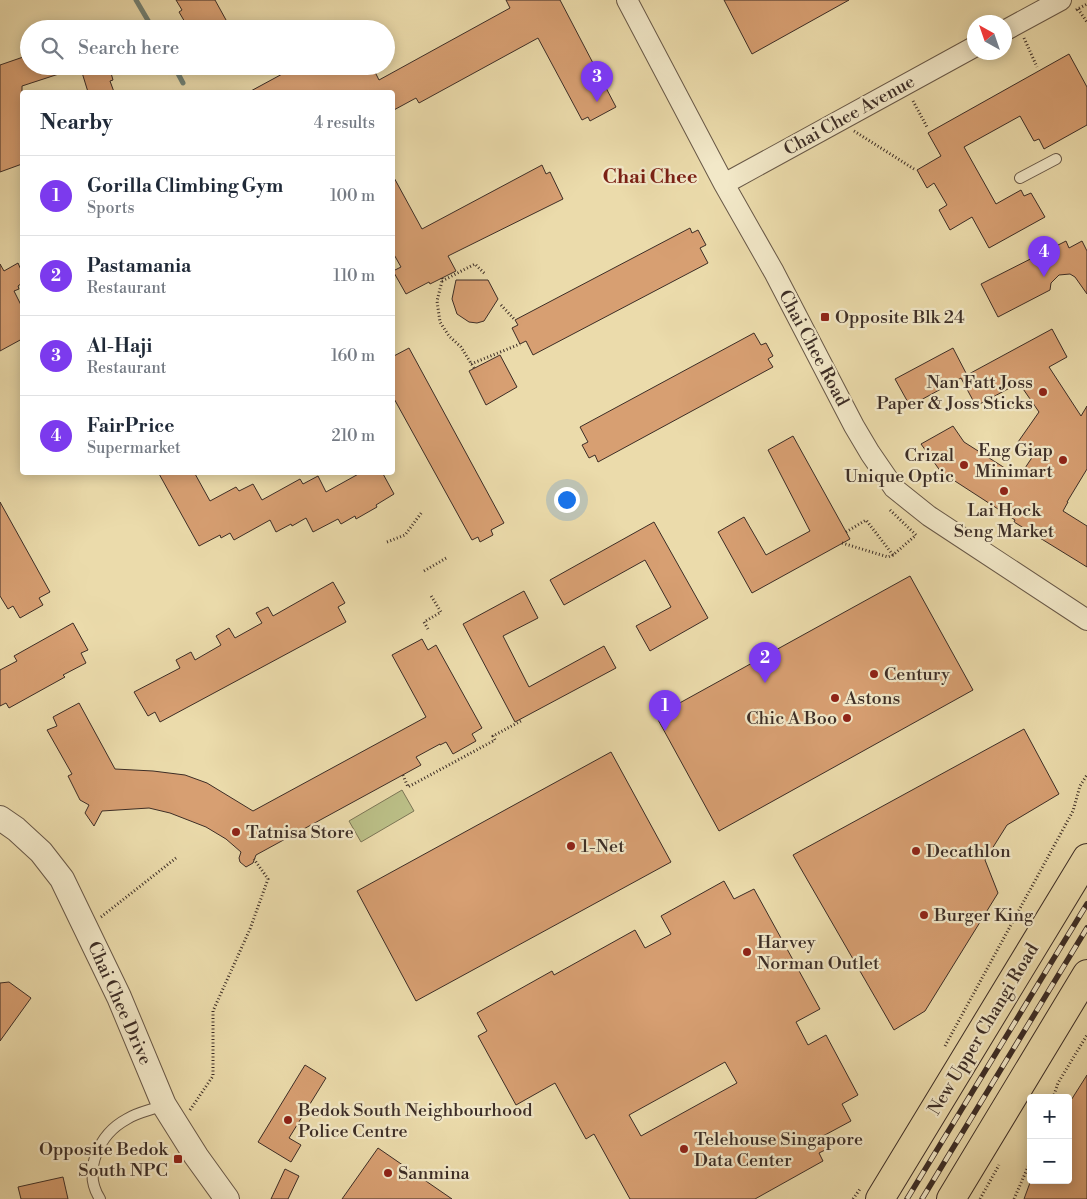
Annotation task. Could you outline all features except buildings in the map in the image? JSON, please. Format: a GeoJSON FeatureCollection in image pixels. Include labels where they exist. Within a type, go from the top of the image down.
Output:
{"type":"FeatureCollection","features":[{"type":"Feature","properties":{"kind":"main road","name":"New Upper Changi Road"},"geometry":{"type":"LineString","coordinates":[[871,1191],[1087,858]]}},
{"type":"Feature","properties":{"kind":"main road"},"geometry":{"type":"LineString","coordinates":[[951,1199],[1087,974]]}},
{"type":"Feature","properties":{"kind":"street","name":"Chai Chee Road"},"geometry":{"type":"LineString","coordinates":[[627,0],[728,182],[782,268],[862,422],[900,482],[934,509],[1087,610]]}},
{"type":"Feature","properties":{"kind":"street","name":"Chai Chee Road"},"geometry":{"type":"LineString","coordinates":[[636,0],[854,426],[894,488],[929,516],[1087,620]]}},
{"type":"Feature","properties":{"kind":"street"},"geometry":{"type":"LineString","coordinates":[[1012,28],[1069,4]]}},
{"type":"Feature","properties":{"kind":"street","name":"Chai Chee Avenue"},"geometry":{"type":"LineString","coordinates":[[728,182],[967,51]]}},
{"type":"Feature","properties":{"kind":"street","name":"Chai Chee Drive"},"geometry":{"type":"LineString","coordinates":[[0,818],[16,828],[41,852],[62,878],[119,997],[164,1105],[196,1156],[227,1199]]}},
{"type":"Feature","properties":{"kind":"lane"},"geometry":{"type":"LineString","coordinates":[[1020,178],[1056,159]]}},
{"type":"Feature","properties":{"kind":"lane"},"geometry":{"type":"LineString","coordinates":[[100,1199],[92,1183],[92,1170],[95,1157],[104,1140],[124,1120],[164,1105]]}},
{"type":"Feature","properties":{"kind":"path"},"geometry":{"type":"LineString","coordinates":[[1069,4],[1087,22]]}},
{"type":"Feature","properties":{"kind":"path"},"geometry":{"type":"LineString","coordinates":[[1023,38],[1037,67]]}},
{"type":"Feature","properties":{"kind":"path"},"geometry":{"type":"LineString","coordinates":[[912,98],[927,127]]}},
{"type":"Feature","properties":{"kind":"path"},"geometry":{"type":"LineString","coordinates":[[853,131],[914,169]]}},
{"type":"Feature","properties":{"kind":"path"},"geometry":{"type":"LineString","coordinates":[[474,368],[461,347],[448,336],[440,322],[437,301],[442,279],[475,264],[485,274]]}},
{"type":"Feature","properties":{"kind":"path"},"geometry":{"type":"LineString","coordinates":[[501,305],[515,320]]}},
{"type":"Feature","properties":{"kind":"path"},"geometry":{"type":"LineString","coordinates":[[471,364],[520,344]]}},
{"type":"Feature","properties":{"kind":"path"},"geometry":{"type":"LineString","coordinates":[[387,542],[405,535],[422,512]]}},
{"type":"Feature","properties":{"kind":"path"},"geometry":{"type":"LineString","coordinates":[[846,532],[866,520],[893,555]]}},
{"type":"Feature","properties":{"kind":"path"},"geometry":{"type":"LineString","coordinates":[[842,543],[888,557],[893,555],[916,534]]}},
{"type":"Feature","properties":{"kind":"path"},"geometry":{"type":"LineString","coordinates":[[424,571],[448,557]]}},
{"type":"Feature","properties":{"kind":"path"},"geometry":{"type":"LineString","coordinates":[[428,629],[424,622],[441,612],[430,594]]}},
{"type":"Feature","properties":{"kind":"path"},"geometry":{"type":"LineString","coordinates":[[403,775],[408,787],[495,740],[493,736],[522,721],[521,719]]}},
{"type":"Feature","properties":{"kind":"path"},"geometry":{"type":"LineString","coordinates":[[942,1051],[1072,812],[1080,786],[1087,774]]}},
{"type":"Feature","properties":{"kind":"path"},"geometry":{"type":"LineString","coordinates":[[86,928],[176,858]]}},
{"type":"Feature","properties":{"kind":"path"},"geometry":{"type":"LineString","coordinates":[[177,1126],[213,1076],[213,1011],[250,929],[268,879],[254,859]]}},
{"type":"Feature","properties":{"kind":"path"},"geometry":{"type":"LineString","coordinates":[[1054,1094],[1058,1083],[1087,1035]]}},
{"type":"Feature","properties":{"kind":"path"},"geometry":{"type":"LineString","coordinates":[[1014,1199],[1027,1169]]}},
{"type":"Feature","properties":{"kind":"path"},"geometry":{"type":"LineString","coordinates":[[853,1199],[871,1191]]}},
{"type":"Feature","properties":{"kind":"green space"},"geometry":{"type":"Polygon","coordinates":[[[402,790],[414,811],[361,842],[349,821],[402,790]]]}},
{"type":"Feature","properties":{"kind":"waterway"},"geometry":{"type":"LineString","coordinates":[[136,0],[148,20]]}},
{"type":"Feature","properties":{"kind":"waterway"},"geometry":{"type":"LineString","coordinates":[[179,75],[183,83]]}},
{"type":"Feature","properties":{"kind":"railway"},"geometry":{"type":"LineString","coordinates":[[907,1199],[1087,904]]}},
{"type":"Feature","properties":{"kind":"railway"},"geometry":{"type":"LineString","coordinates":[[922,1199],[1087,928]]}},
{"type":"Feature","properties":{"kind":"place","name":"Al-Haji"},"geometry":{"type":"Point","coordinates":[597,102]}},
{"type":"Feature","properties":{"kind":"place","name":"FairPrice"},"geometry":{"type":"Point","coordinates":[1044,277]}},
{"type":"Feature","properties":{"kind":"place","name":"Opposite Blk 24"},"geometry":{"type":"Point","coordinates":[825,317]}},
{"type":"Feature","properties":{"kind":"place","name":"Nan Fatt Joss Paper & Joss Sticks"},"geometry":{"type":"Point","coordinates":[1043,392]}},
{"type":"Feature","properties":{"kind":"place","name":"Eng Giap Minimart"},"geometry":{"type":"Point","coordinates":[1063,460]}},
{"type":"Feature","properties":{"kind":"place","name":"Crizal Unique Optic"},"geometry":{"type":"Point","coordinates":[964,465]}},
{"type":"Feature","properties":{"kind":"place","name":"Lai Hock Seng Market"},"geometry":{"type":"Point","coordinates":[1004,491]}},
{"type":"Feature","properties":{"kind":"place","name":"Century"},"geometry":{"type":"Point","coordinates":[874,674]}},
{"type":"Feature","properties":{"kind":"place","name":"Pastamania"},"geometry":{"type":"Point","coordinates":[765,683]}},
{"type":"Feature","properties":{"kind":"place","name":"Astons"},"geometry":{"type":"Point","coordinates":[835,698]}},
{"type":"Feature","properties":{"kind":"place","name":"Chic A Boo"},"geometry":{"type":"Point","coordinates":[847,718]}},
{"type":"Feature","properties":{"kind":"place","name":"Gorilla Climbing Gym"},"geometry":{"type":"Point","coordinates":[665,731]}},
{"type":"Feature","properties":{"kind":"place","name":"Tatnisa Store"},"geometry":{"type":"Point","coordinates":[236,832]}},
{"type":"Feature","properties":{"kind":"place","name":"1-Net"},"geometry":{"type":"Point","coordinates":[571,846]}},
{"type":"Feature","properties":{"kind":"place","name":"Decathlon"},"geometry":{"type":"Point","coordinates":[916,851]}},
{"type":"Feature","properties":{"kind":"place","name":"Burger King"},"geometry":{"type":"Point","coordinates":[924,915]}},
{"type":"Feature","properties":{"kind":"place","name":"Harvey Norman Outlet"},"geometry":{"type":"Point","coordinates":[747,952]}},
{"type":"Feature","properties":{"kind":"place","name":"Bedok South Neighbourhood Police Centre"},"geometry":{"type":"Point","coordinates":[288,1120]}},
{"type":"Feature","properties":{"kind":"place","name":"Telehouse Singapore Data Center"},"geometry":{"type":"Point","coordinates":[684,1149]}},
{"type":"Feature","properties":{"kind":"place","name":"Opposite Bedok South NPC"},"geometry":{"type":"Point","coordinates":[178,1159]}},
{"type":"Feature","properties":{"kind":"place","name":"Sanmina"},"geometry":{"type":"Point","coordinates":[388,1173]}},
{"type":"Feature","properties":{"kind":"district","name":"Chai Chee"},"geometry":{"type":"Point","coordinates":[650,176]}}]}
